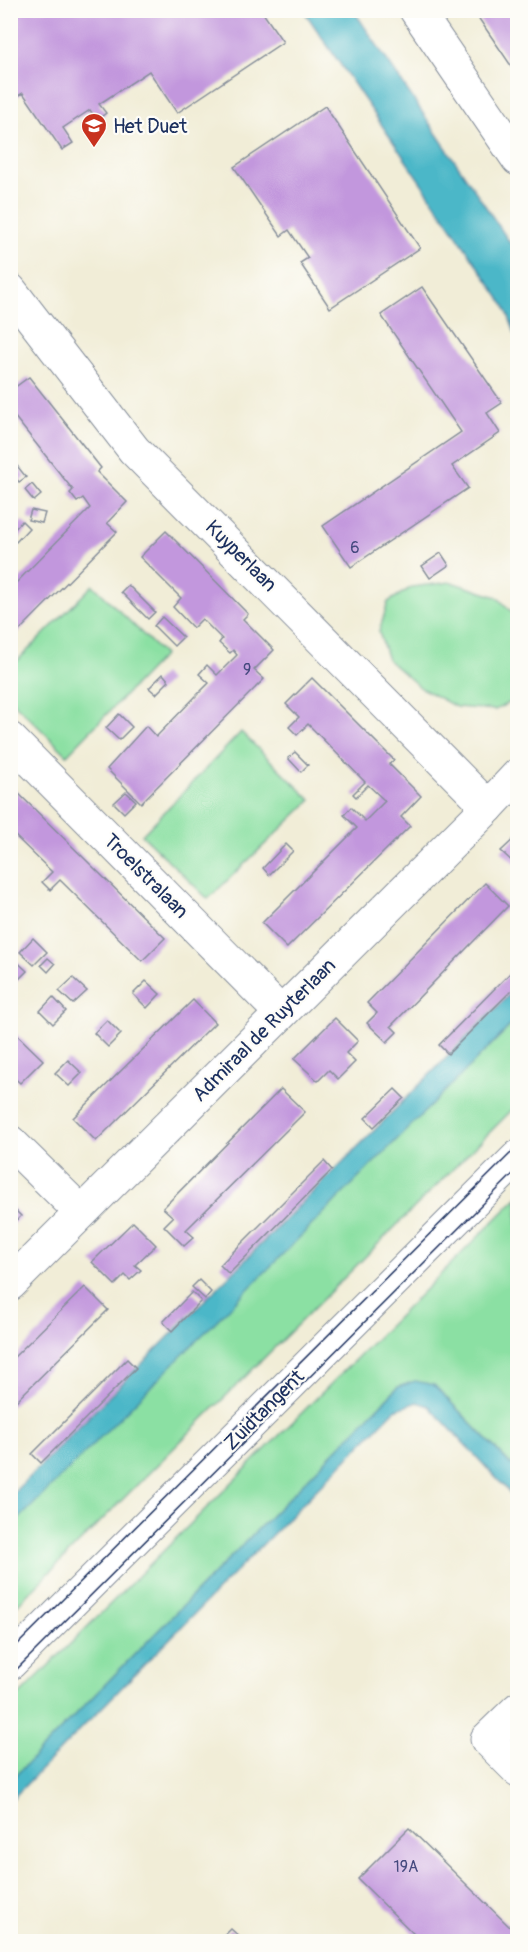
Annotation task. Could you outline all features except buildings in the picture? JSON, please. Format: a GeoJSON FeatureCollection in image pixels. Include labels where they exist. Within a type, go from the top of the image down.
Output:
{"type":"FeatureCollection","features":[{"type":"Feature","properties":{"kind":"street"},"geometry":{"type":"LineString","coordinates":[[416,10],[518,159]]}},
{"type":"Feature","properties":{"kind":"street","name":"Kuyperlaan"},"geometry":{"type":"LineString","coordinates":[[10,290],[134,450],[488,807]]}},
{"type":"Feature","properties":{"kind":"street","name":"Troelstralaan"},"geometry":{"type":"LineString","coordinates":[[10,739],[281,1013]]}},
{"type":"Feature","properties":{"kind":"street","name":"Admiraal de Ruyterlaan"},"geometry":{"type":"LineString","coordinates":[[10,1284],[518,776]]}},
{"type":"Feature","properties":{"kind":"street"},"geometry":{"type":"LineString","coordinates":[[10,1143],[81,1212]]}},
{"type":"Feature","properties":{"kind":"street","name":"Zuidtangent"},"geometry":{"type":"LineString","coordinates":[[10,1663],[518,1157]]}},
{"type":"Feature","properties":{"kind":"street"},"geometry":{"type":"LineString","coordinates":[[518,1709],[487,1739],[518,1770]]}},
{"type":"Feature","properties":{"kind":"green space"},"geometry":{"type":"Polygon","coordinates":[[[451,582],[497,597],[517,617],[517,699],[495,710],[456,707],[421,688],[388,660],[379,632],[388,602],[412,587],[451,582]]]}},
{"type":"Feature","properties":{"kind":"green space"},"geometry":{"type":"Polygon","coordinates":[[[93,585],[164,655],[67,755],[11,700],[11,667],[93,585]]]}},
{"type":"Feature","properties":{"kind":"green space"},"geometry":{"type":"Polygon","coordinates":[[[241,732],[311,800],[208,899],[142,835],[241,732]]]}},
{"type":"Feature","properties":{"kind":"green space"},"geometry":{"type":"Polygon","coordinates":[[[517,1019],[517,1105],[11,1611],[10,1527],[517,1019]]]}},
{"type":"Feature","properties":{"kind":"green space"},"geometry":{"type":"Polygon","coordinates":[[[517,1198],[518,1459],[512,1465],[434,1385],[398,1387],[11,1780],[10,1704],[517,1198]]]}},
{"type":"Feature","properties":{"kind":"water"},"geometry":{"type":"Polygon","coordinates":[[[304,11],[354,11],[517,253],[517,339],[505,306],[304,11]]]}},
{"type":"Feature","properties":{"kind":"water"},"geometry":{"type":"Polygon","coordinates":[[[517,987],[517,1019],[11,1527],[11,1495],[517,987]]]}},
{"type":"Feature","properties":{"kind":"water"},"geometry":{"type":"Polygon","coordinates":[[[415,1381],[434,1385],[511,1465],[517,1459],[517,1490],[513,1496],[429,1406],[417,1402],[395,1410],[11,1800],[11,1780],[398,1387],[415,1381]]]}},
{"type":"Feature","properties":{"kind":"tram line"},"geometry":{"type":"LineString","coordinates":[[10,1652],[518,1146]]}},
{"type":"Feature","properties":{"kind":"tram line"},"geometry":{"type":"LineString","coordinates":[[10,1676],[518,1169]]}},
{"type":"Feature","properties":{"kind":"place","name":"Het Duet"},"geometry":{"type":"Point","coordinates":[94,149]}}]}
